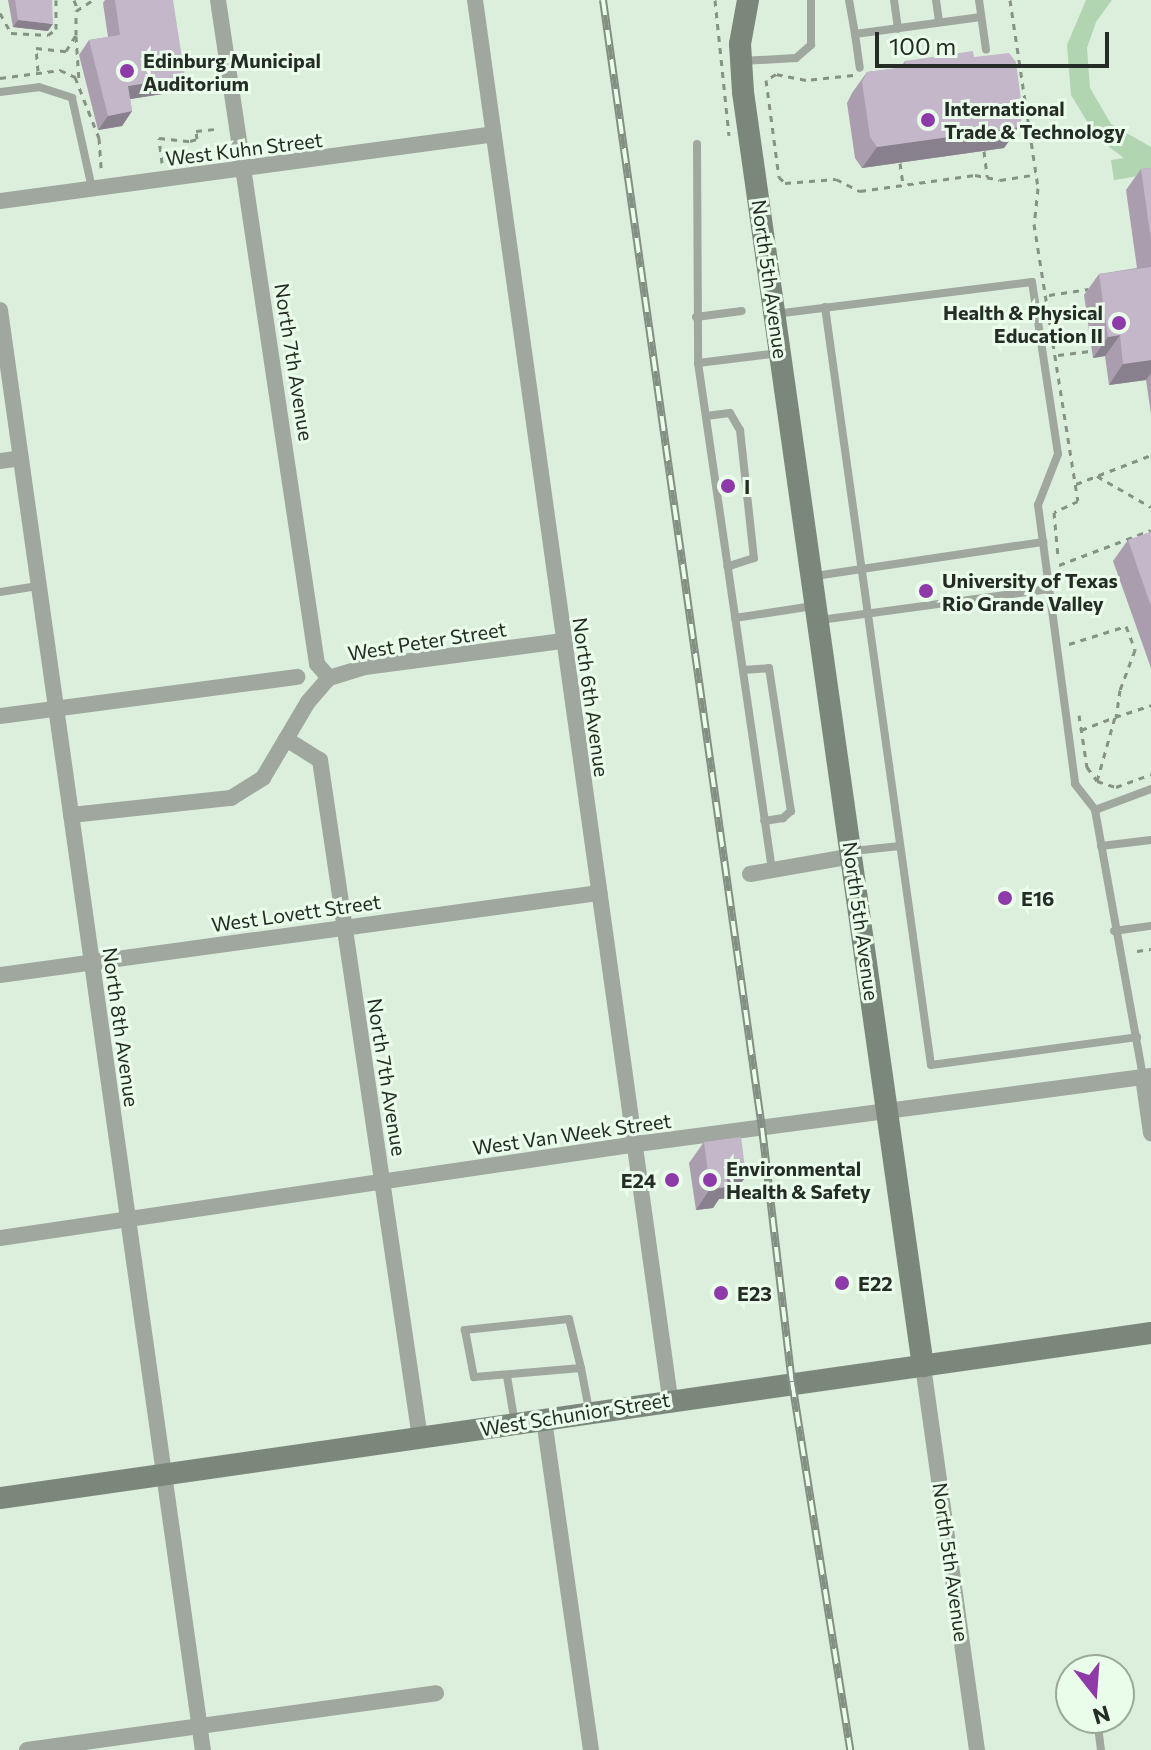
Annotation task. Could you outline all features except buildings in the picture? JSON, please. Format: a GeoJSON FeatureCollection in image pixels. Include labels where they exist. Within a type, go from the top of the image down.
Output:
{"type":"FeatureCollection","features":[{"type":"Feature","properties":{"kind":"street","name":"North 7th Avenue"},"geometry":{"type":"LineString","coordinates":[[218,0],[252,247],[265,289],[317,664],[329,678]]}},
{"type":"Feature","properties":{"kind":"street","name":"North 6th Avenue"},"geometry":{"type":"LineString","coordinates":[[475,0],[563,641],[637,1144],[670,1399]]}},
{"type":"Feature","properties":{"kind":"street","name":"North 5th Avenue"},"geometry":{"type":"LineString","coordinates":[[748,0],[741,61],[743,92],[977,1750]]}},
{"type":"Feature","properties":{"kind":"street","name":"West Kuhn Street"},"geometry":{"type":"LineString","coordinates":[[0,201],[243,171],[493,134]]}},
{"type":"Feature","properties":{"kind":"street","name":"North 8th Avenue"},"geometry":{"type":"LineString","coordinates":[[0,310],[167,1474],[203,1750]]}},
{"type":"Feature","properties":{"kind":"street"},"geometry":{"type":"LineString","coordinates":[[0,461],[21,458]]}},
{"type":"Feature","properties":{"kind":"street","name":"West Peter Street"},"geometry":{"type":"LineString","coordinates":[[71,815],[231,798],[263,778],[329,678],[365,667],[563,641]]}},
{"type":"Feature","properties":{"kind":"street"},"geometry":{"type":"LineString","coordinates":[[0,716],[297,677]]}},
{"type":"Feature","properties":{"kind":"street","name":"North 7th Avenue"},"geometry":{"type":"LineString","coordinates":[[286,739],[320,760],[420,1438]]}},
{"type":"Feature","properties":{"kind":"street"},"geometry":{"type":"LineString","coordinates":[[750,874],[852,854]]}},
{"type":"Feature","properties":{"kind":"street","name":"West Lovett Street"},"geometry":{"type":"LineString","coordinates":[[0,975],[599,893]]}},
{"type":"Feature","properties":{"kind":"street"},"geometry":{"type":"LineString","coordinates":[[1147,1076],[1151,1133]]}},
{"type":"Feature","properties":{"kind":"street","name":"West Van Week Street"},"geometry":{"type":"LineString","coordinates":[[0,1238],[637,1144],[1147,1076]]}},
{"type":"Feature","properties":{"kind":"street","name":"West Schunior Street"},"geometry":{"type":"LineString","coordinates":[[0,1498],[670,1399],[1151,1333]]}},
{"type":"Feature","properties":{"kind":"street"},"geometry":{"type":"LineString","coordinates":[[544,1420],[591,1750]]}},
{"type":"Feature","properties":{"kind":"street"},"geometry":{"type":"LineString","coordinates":[[27,1750],[436,1693]]}},
{"type":"Feature","properties":{"kind":"lane"},"geometry":{"type":"LineString","coordinates":[[741,61],[796,58],[811,45],[811,0]]}},
{"type":"Feature","properties":{"kind":"lane"},"geometry":{"type":"LineString","coordinates":[[849,0],[862,70]]}},
{"type":"Feature","properties":{"kind":"lane"},"geometry":{"type":"LineString","coordinates":[[894,0],[898,29]]}},
{"type":"Feature","properties":{"kind":"lane"},"geometry":{"type":"LineString","coordinates":[[936,0],[939,22]]}},
{"type":"Feature","properties":{"kind":"lane"},"geometry":{"type":"LineString","coordinates":[[979,0],[986,50]]}},
{"type":"Feature","properties":{"kind":"lane"},"geometry":{"type":"LineString","coordinates":[[855,34],[981,17]]}},
{"type":"Feature","properties":{"kind":"lane"},"geometry":{"type":"LineString","coordinates":[[0,92],[39,87],[63,91],[72,98],[92,188]]}},
{"type":"Feature","properties":{"kind":"lane"},"geometry":{"type":"LineString","coordinates":[[697,144],[698,363],[772,870]]}},
{"type":"Feature","properties":{"kind":"lane"},"geometry":{"type":"LineString","coordinates":[[775,314],[1032,282],[1058,454],[1038,505],[1075,784],[1095,810],[1114,931],[1147,1076]]}},
{"type":"Feature","properties":{"kind":"lane"},"geometry":{"type":"LineString","coordinates":[[825,307],[931,1065],[1137,1037]]}},
{"type":"Feature","properties":{"kind":"lane"},"geometry":{"type":"LineString","coordinates":[[696,317],[742,311]]}},
{"type":"Feature","properties":{"kind":"lane"},"geometry":{"type":"LineString","coordinates":[[698,363],[780,353]]}},
{"type":"Feature","properties":{"kind":"lane"},"geometry":{"type":"LineString","coordinates":[[706,416],[730,413],[740,430],[754,558],[727,567]]}},
{"type":"Feature","properties":{"kind":"lane"},"geometry":{"type":"LineString","coordinates":[[813,576],[1043,542]]}},
{"type":"Feature","properties":{"kind":"lane"},"geometry":{"type":"LineString","coordinates":[[0,592],[39,586]]}},
{"type":"Feature","properties":{"kind":"lane"},"geometry":{"type":"LineString","coordinates":[[735,618],[867,613],[1049,589]]}},
{"type":"Feature","properties":{"kind":"lane"},"geometry":{"type":"LineString","coordinates":[[743,670],[769,668],[791,811],[783,818],[764,821]]}},
{"type":"Feature","properties":{"kind":"lane"},"geometry":{"type":"LineString","coordinates":[[1095,810],[1151,789]]}},
{"type":"Feature","properties":{"kind":"lane"},"geometry":{"type":"LineString","coordinates":[[1101,846],[1150,840],[1151,848]]}},
{"type":"Feature","properties":{"kind":"lane"},"geometry":{"type":"LineString","coordinates":[[852,854],[900,846]]}},
{"type":"Feature","properties":{"kind":"lane"},"geometry":{"type":"LineString","coordinates":[[1114,931],[1151,926]]}},
{"type":"Feature","properties":{"kind":"lane"},"geometry":{"type":"LineString","coordinates":[[581,1368],[474,1377],[465,1330],[569,1319],[581,1368],[589,1411]]}},
{"type":"Feature","properties":{"kind":"lane"},"geometry":{"type":"LineString","coordinates":[[507,1376],[515,1424]]}},
{"type":"Feature","properties":{"kind":"path"},"geometry":{"type":"LineString","coordinates":[[0,13],[11,33],[48,35],[56,29],[56,0]]}},
{"type":"Feature","properties":{"kind":"path"},"geometry":{"type":"LineString","coordinates":[[74,0],[78,10],[79,84]]}},
{"type":"Feature","properties":{"kind":"path"},"geometry":{"type":"LineString","coordinates":[[78,10],[93,0]]}},
{"type":"Feature","properties":{"kind":"path"},"geometry":{"type":"LineString","coordinates":[[715,0],[724,122],[731,140]]}},
{"type":"Feature","properties":{"kind":"path"},"geometry":{"type":"LineString","coordinates":[[38,72],[36,48],[66,51],[76,35]]}},
{"type":"Feature","properties":{"kind":"path"},"geometry":{"type":"LineString","coordinates":[[862,70],[818,80],[776,74],[766,80],[779,177],[785,183],[836,179],[860,191],[1036,174]]}},
{"type":"Feature","properties":{"kind":"path"},"geometry":{"type":"LineString","coordinates":[[162,163],[159,138],[190,141],[197,139],[196,131],[214,129]]}},
{"type":"Feature","properties":{"kind":"path"},"geometry":{"type":"LineString","coordinates":[[984,151],[987,177]]}},
{"type":"Feature","properties":{"kind":"path"},"geometry":{"type":"LineString","coordinates":[[900,163],[903,185]]}},
{"type":"Feature","properties":{"kind":"path"},"geometry":{"type":"LineString","coordinates":[[1049,295],[1094,288]]}},
{"type":"Feature","properties":{"kind":"path"},"geometry":{"type":"LineString","coordinates":[[1058,355],[1092,351]]}},
{"type":"Feature","properties":{"kind":"path"},"geometry":{"type":"LineString","coordinates":[[1076,484],[1151,455]]}},
{"type":"Feature","properties":{"kind":"path"},"geometry":{"type":"LineString","coordinates":[[1097,476],[1151,507]]}},
{"type":"Feature","properties":{"kind":"path"},"geometry":{"type":"LineString","coordinates":[[1061,578],[1059,564],[1151,530]]}},
{"type":"Feature","properties":{"kind":"path"},"geometry":{"type":"LineString","coordinates":[[1069,644],[1126,626],[1135,650],[1120,690],[1116,717],[1097,781]]}},
{"type":"Feature","properties":{"kind":"path"},"geometry":{"type":"LineString","coordinates":[[1067,631],[1071,659]]}},
{"type":"Feature","properties":{"kind":"path"},"geometry":{"type":"LineString","coordinates":[[1078,703],[1087,767],[1097,781],[1116,787],[1151,774]]}},
{"type":"Feature","properties":{"kind":"path"},"geometry":{"type":"LineString","coordinates":[[1081,730],[1151,705]]}},
{"type":"Feature","properties":{"kind":"path"},"geometry":{"type":"LineString","coordinates":[[1137,951],[1151,949]]}},
{"type":"Feature","properties":{"kind":"green space"},"geometry":{"type":"Polygon","coordinates":[[[1086,0],[1112,0],[1096,22],[1087,48],[1090,88],[1111,124],[1151,147],[1151,174],[1114,180],[1111,160],[1124,158],[1097,138],[1071,95],[1067,45],[1086,0]]]}},
{"type":"Feature","properties":{"kind":"railway"},"geometry":{"type":"LineString","coordinates":[[603,0],[762,1128],[792,1382],[850,1750]]}},
{"type":"Feature","properties":{"kind":"place","name":"Edinburg Municipal Auditorium"},"geometry":{"type":"Point","coordinates":[127,71]}},
{"type":"Feature","properties":{"kind":"place","name":"International Trade & Technology"},"geometry":{"type":"Point","coordinates":[928,120]}},
{"type":"Feature","properties":{"kind":"place","name":"Health & Physical Education II"},"geometry":{"type":"Point","coordinates":[1119,323]}},
{"type":"Feature","properties":{"kind":"place","name":"I"},"geometry":{"type":"Point","coordinates":[728,486]}},
{"type":"Feature","properties":{"kind":"place","name":"University of Texas Rio Grande Valley"},"geometry":{"type":"Point","coordinates":[926,591]}},
{"type":"Feature","properties":{"kind":"place","name":"E16"},"geometry":{"type":"Point","coordinates":[1005,898]}},
{"type":"Feature","properties":{"kind":"place","name":"E24"},"geometry":{"type":"Point","coordinates":[672,1180]}},
{"type":"Feature","properties":{"kind":"place","name":"Environmental Health & Safety"},"geometry":{"type":"Point","coordinates":[710,1180]}},
{"type":"Feature","properties":{"kind":"place","name":"E22"},"geometry":{"type":"Point","coordinates":[842,1283]}},
{"type":"Feature","properties":{"kind":"place","name":"E23"},"geometry":{"type":"Point","coordinates":[721,1293]}}]}
